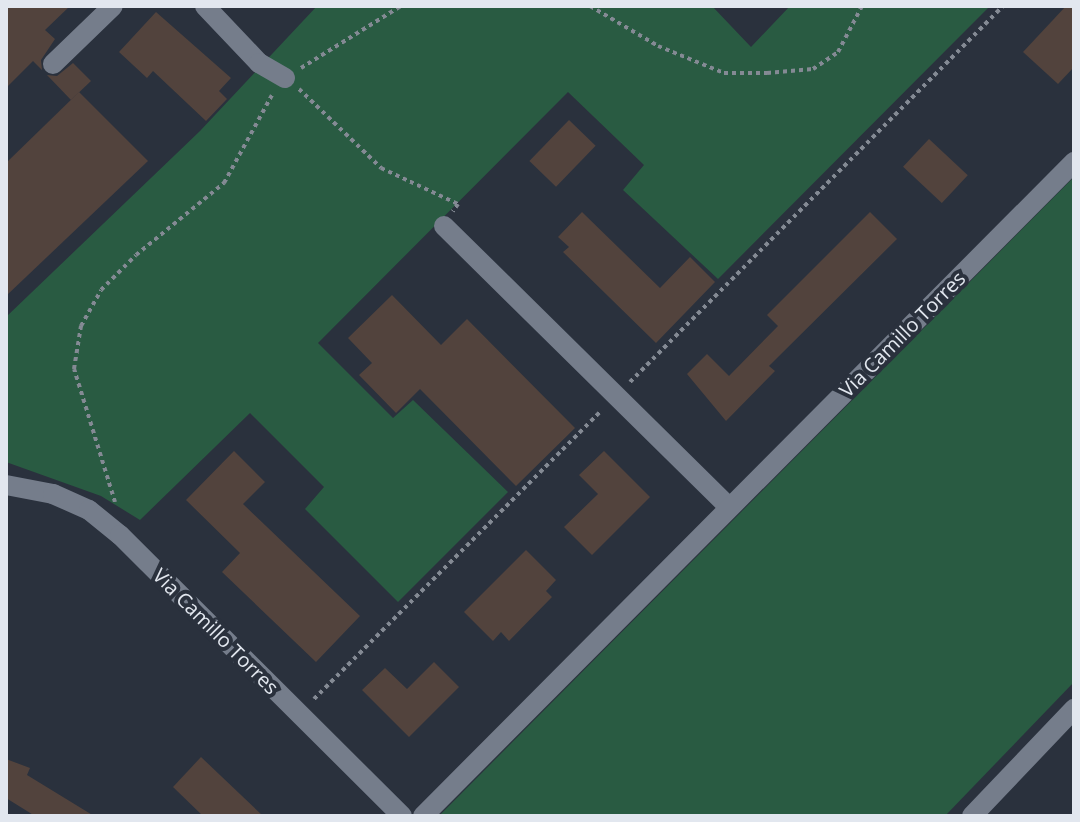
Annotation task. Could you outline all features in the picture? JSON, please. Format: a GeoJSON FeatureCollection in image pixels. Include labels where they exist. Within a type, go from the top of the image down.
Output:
{"type":"FeatureCollection","features":[{"type":"Feature","properties":{"kind":"street"},"geometry":{"type":"LineString","coordinates":[[53,64],[113,6]]}},
{"type":"Feature","properties":{"kind":"street"},"geometry":{"type":"LineString","coordinates":[[205,6],[259,63],[285,78]]}},
{"type":"Feature","properties":{"kind":"street","name":"Via Camillo Torres"},"geometry":{"type":"LineString","coordinates":[[423,816],[1074,162]]}},
{"type":"Feature","properties":{"kind":"street"},"geometry":{"type":"LineString","coordinates":[[444,226],[729,507]]}},
{"type":"Feature","properties":{"kind":"street","name":"Via Camillo Torres"},"geometry":{"type":"LineString","coordinates":[[6,485],[53,494],[89,510],[120,535],[402,816]]}},
{"type":"Feature","properties":{"kind":"street"},"geometry":{"type":"LineString","coordinates":[[972,816],[1074,709]]}},
{"type":"Feature","properties":{"kind":"path"},"geometry":{"type":"LineString","coordinates":[[120,535],[118,509],[85,420],[74,369],[81,326],[101,290],[127,264],[224,183],[285,78],[401,6]]}},
{"type":"Feature","properties":{"kind":"path"},"geometry":{"type":"LineString","coordinates":[[595,7],[658,46],[724,73],[767,73],[813,69],[838,52],[862,6]]}},
{"type":"Feature","properties":{"kind":"path"},"geometry":{"type":"LineString","coordinates":[[300,714],[1003,6]]}},
{"type":"Feature","properties":{"kind":"path"},"geometry":{"type":"LineString","coordinates":[[285,78],[381,168],[458,204],[444,226]]}},
{"type":"Feature","properties":{"kind":"green space"},"geometry":{"type":"Polygon","coordinates":[[[317,6],[712,6],[751,47],[790,6],[990,6],[718,279],[623,190],[644,165],[568,92],[318,343],[393,418],[413,400],[508,492],[398,602],[305,509],[324,487],[250,413],[140,520],[101,496],[6,462],[6,317],[200,131],[317,6]]]}},
{"type":"Feature","properties":{"kind":"green space"},"geometry":{"type":"Polygon","coordinates":[[[1074,177],[1074,682],[945,816],[439,816],[1074,177]]]}},
{"type":"Feature","properties":{"kind":"building"},"geometry":{"type":"Polygon","coordinates":[[[6,6],[70,6],[45,30],[55,39],[41,60],[42,70],[33,61],[6,88],[6,6]]]}},
{"type":"Feature","properties":{"kind":"building"},"geometry":{"type":"Polygon","coordinates":[[[1066,6],[1074,6],[1074,67],[1058,84],[1023,52],[1066,6]]]}},
{"type":"Feature","properties":{"kind":"building"},"geometry":{"type":"Polygon","coordinates":[[[156,12],[231,78],[219,91],[227,99],[206,121],[153,71],[147,78],[119,52],[156,12]]]}},
{"type":"Feature","properties":{"kind":"building"},"geometry":{"type":"Polygon","coordinates":[[[73,63],[91,81],[71,100],[47,75],[57,76],[73,63]]]}},
{"type":"Feature","properties":{"kind":"building"},"geometry":{"type":"Polygon","coordinates":[[[79,92],[148,161],[6,296],[6,163],[79,92]]]}},
{"type":"Feature","properties":{"kind":"building"},"geometry":{"type":"Polygon","coordinates":[[[569,120],[596,146],[556,187],[529,161],[569,120]]]}},
{"type":"Feature","properties":{"kind":"building"},"geometry":{"type":"Polygon","coordinates":[[[929,139],[968,175],[942,203],[903,167],[929,139]]]}},
{"type":"Feature","properties":{"kind":"building"},"geometry":{"type":"Polygon","coordinates":[[[582,212],[660,288],[690,257],[715,282],[656,343],[563,252],[569,247],[558,237],[582,212]]]}},
{"type":"Feature","properties":{"kind":"building"},"geometry":{"type":"Polygon","coordinates":[[[870,212],[897,239],[769,366],[775,371],[726,421],[687,374],[707,354],[729,376],[778,326],[767,315],[870,212]]]}},
{"type":"Feature","properties":{"kind":"building"},"geometry":{"type":"Polygon","coordinates":[[[392,295],[441,345],[467,319],[575,428],[516,486],[420,389],[396,413],[359,375],[372,363],[348,338],[392,295]]]}},
{"type":"Feature","properties":{"kind":"building"},"geometry":{"type":"Polygon","coordinates":[[[234,451],[265,482],[243,504],[360,616],[316,662],[222,572],[240,553],[186,500],[234,451]]]}},
{"type":"Feature","properties":{"kind":"building"},"geometry":{"type":"Polygon","coordinates":[[[604,451],[650,497],[592,555],[564,527],[598,494],[579,475],[604,451]]]}},
{"type":"Feature","properties":{"kind":"building"},"geometry":{"type":"Polygon","coordinates":[[[526,550],[556,580],[546,591],[552,597],[509,641],[501,632],[493,641],[464,612],[526,550]]]}},
{"type":"Feature","properties":{"kind":"building"},"geometry":{"type":"Polygon","coordinates":[[[434,662],[459,687],[409,737],[362,690],[385,668],[407,689],[434,662]]]}},
{"type":"Feature","properties":{"kind":"building"},"geometry":{"type":"Polygon","coordinates":[[[201,757],[263,816],[203,816],[173,787],[201,757]]]}},
{"type":"Feature","properties":{"kind":"building"},"geometry":{"type":"Polygon","coordinates":[[[6,759],[30,768],[27,775],[94,816],[35,816],[6,798],[6,759]]]}}]}
